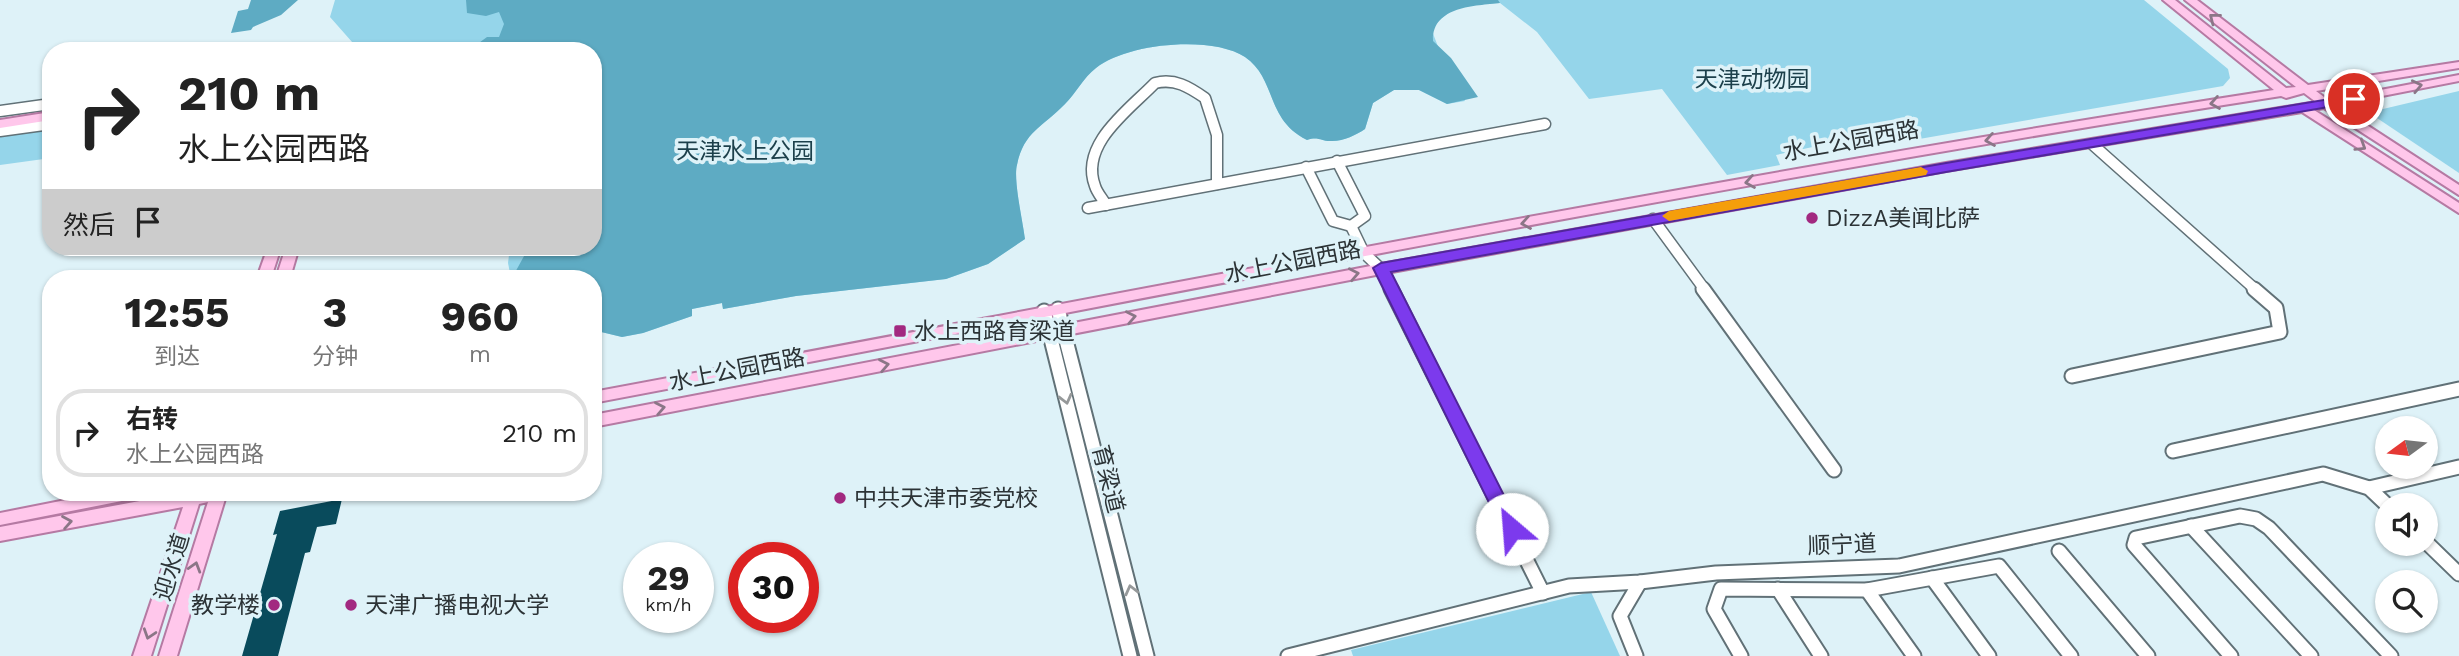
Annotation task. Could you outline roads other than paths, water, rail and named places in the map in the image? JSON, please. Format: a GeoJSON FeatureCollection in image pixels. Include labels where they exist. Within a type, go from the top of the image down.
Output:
{"type":"FeatureCollection","features":[{"type":"Feature","properties":{"kind":"main road"},"geometry":{"type":"LineString","coordinates":[[2168,0],[2304,109],[2459,209]]}},
{"type":"Feature","properties":{"kind":"main road"},"geometry":{"type":"LineString","coordinates":[[2190,0],[2326,104],[2459,191]]}},
{"type":"Feature","properties":{"kind":"main road","name":"水上公园西路"},"geometry":{"type":"LineString","coordinates":[[602,396],[1051,310],[1810,171],[2282,91],[2459,65]]}},
{"type":"Feature","properties":{"kind":"main road","name":"水上公园西路"},"geometry":{"type":"LineString","coordinates":[[602,419],[1381,268],[1653,219],[2304,109],[2459,78]]}},
{"type":"Feature","properties":{"kind":"main road"},"geometry":{"type":"LineString","coordinates":[[0,121],[42,115]]}},
{"type":"Feature","properties":{"kind":"main road"},"geometry":{"type":"LineString","coordinates":[[0,519],[91,501]]}},
{"type":"Feature","properties":{"kind":"main road"},"geometry":{"type":"LineString","coordinates":[[0,534],[168,501]]}},
{"type":"Feature","properties":{"kind":"main road","name":"迎水道"},"geometry":{"type":"LineString","coordinates":[[142,656],[192,501]]}},
{"type":"Feature","properties":{"kind":"main road","name":"迎水道"},"geometry":{"type":"LineString","coordinates":[[168,656],[219,501]]}},
{"type":"Feature","properties":{"kind":"street"},"geometry":{"type":"LineString","coordinates":[[1107,205],[1094,184],[1093,166],[1097,145],[1107,130],[1156,83],[1163,80],[1171,79],[1205,98],[1217,135],[1217,184]]}},
{"type":"Feature","properties":{"kind":"street"},"geometry":{"type":"LineString","coordinates":[[0,111],[42,105]]}},
{"type":"Feature","properties":{"kind":"street"},"geometry":{"type":"LineString","coordinates":[[1088,208],[1545,124]]}},
{"type":"Feature","properties":{"kind":"street"},"geometry":{"type":"LineString","coordinates":[[0,131],[42,125]]}},
{"type":"Feature","properties":{"kind":"street"},"geometry":{"type":"LineString","coordinates":[[2072,376],[2280,332],[2276,307],[2092,144]]}},
{"type":"Feature","properties":{"kind":"street"},"geometry":{"type":"LineString","coordinates":[[1337,161],[1365,216],[1351,226]]}},
{"type":"Feature","properties":{"kind":"street"},"geometry":{"type":"LineString","coordinates":[[1306,167],[1333,221],[1351,226],[1364,253],[1381,268],[1543,593]]}},
{"type":"Feature","properties":{"kind":"street"},"geometry":{"type":"LineString","coordinates":[[1653,219],[1834,470]]}},
{"type":"Feature","properties":{"kind":"street","name":"育梁道"},"geometry":{"type":"LineString","coordinates":[[1051,310],[1130,656]]}},
{"type":"Feature","properties":{"kind":"street"},"geometry":{"type":"LineString","coordinates":[[1057,331],[1147,656]]}},
{"type":"Feature","properties":{"kind":"street"},"geometry":{"type":"LineString","coordinates":[[2173,451],[2459,389]]}},
{"type":"Feature","properties":{"kind":"street"},"geometry":{"type":"LineString","coordinates":[[2369,488],[2459,467]]}},
{"type":"Feature","properties":{"kind":"street","name":"顺宁道"},"geometry":{"type":"LineString","coordinates":[[1288,656],[1569,586],[1640,582],[1716,573],[1899,566],[2323,474],[2369,488],[2375,494]]}},
{"type":"Feature","properties":{"kind":"street"},"geometry":{"type":"LineString","coordinates":[[2231,656],[2134,545],[2136,537],[2240,516],[2256,519],[2269,528],[2391,656]]}},
{"type":"Feature","properties":{"kind":"street"},"geometry":{"type":"LineString","coordinates":[[2191,526],[2311,656]]}},
{"type":"Feature","properties":{"kind":"street"},"geometry":{"type":"LineString","coordinates":[[2059,551],[2148,656]]}},
{"type":"Feature","properties":{"kind":"street"},"geometry":{"type":"LineString","coordinates":[[2438,554],[2459,574]]}},
{"type":"Feature","properties":{"kind":"street"},"geometry":{"type":"LineString","coordinates":[[1741,656],[1714,609],[1721,589],[1867,590],[1999,566],[2071,656]]}},
{"type":"Feature","properties":{"kind":"street"},"geometry":{"type":"LineString","coordinates":[[1932,578],[1989,656]]}},
{"type":"Feature","properties":{"kind":"street"},"geometry":{"type":"LineString","coordinates":[[1636,656],[1620,616],[1640,582]]}},
{"type":"Feature","properties":{"kind":"street"},"geometry":{"type":"LineString","coordinates":[[1779,589],[1821,656]]}},
{"type":"Feature","properties":{"kind":"street"},"geometry":{"type":"LineString","coordinates":[[1867,590],[1913,656]]}},
{"type":"Feature","properties":{"kind":"place","name":"DizzA美闻比萨"},"geometry":{"type":"Point","coordinates":[1812,218]}},
{"type":"Feature","properties":{"kind":"place","name":"水上西路育梁道"},"geometry":{"type":"Point","coordinates":[900,331]}},
{"type":"Feature","properties":{"kind":"place","name":"中共天津市委党校"},"geometry":{"type":"Point","coordinates":[840,498]}},
{"type":"Feature","properties":{"kind":"place","name":"教学楼"},"geometry":{"type":"Point","coordinates":[274,605]}},
{"type":"Feature","properties":{"kind":"place","name":"天津广播电视大学"},"geometry":{"type":"Point","coordinates":[351,605]}},
{"type":"Feature","properties":{"kind":"park label","name":"天津动物园"},"geometry":{"type":"Point","coordinates":[1752,79]}},
{"type":"Feature","properties":{"kind":"park label","name":"天津水上公园"},"geometry":{"type":"Point","coordinates":[745,151]}}]}
